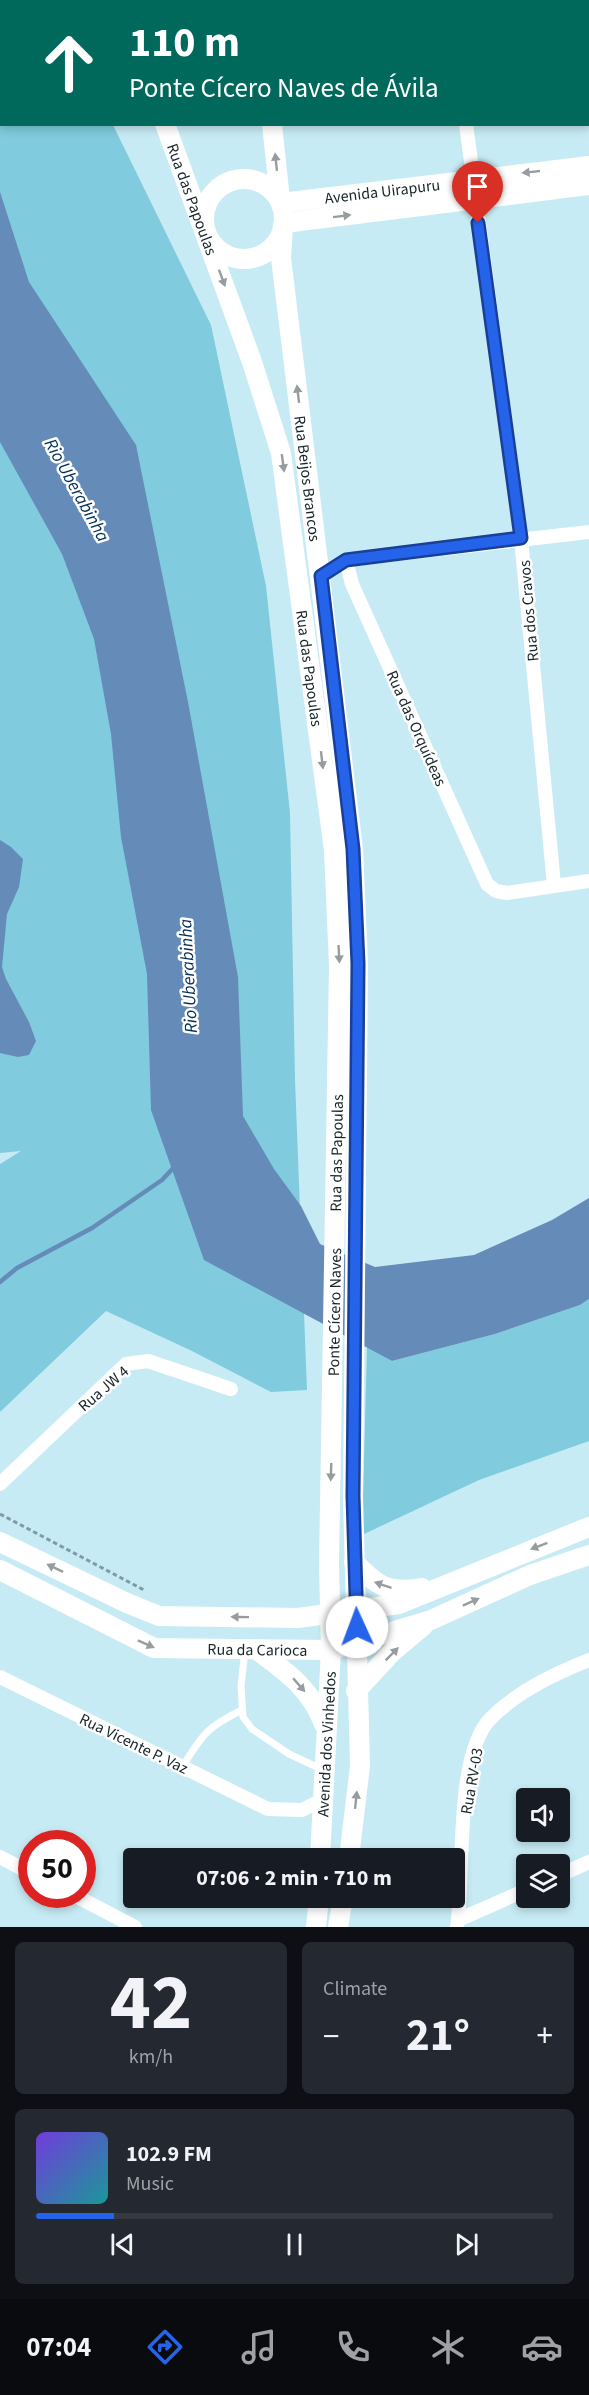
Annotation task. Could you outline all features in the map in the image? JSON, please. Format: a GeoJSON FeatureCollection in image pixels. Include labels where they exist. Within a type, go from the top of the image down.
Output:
{"type":"FeatureCollection","features":[{"type":"Feature","properties":{"kind":"main road","name":"Rua das Papoulas"},"geometry":{"type":"LineString","coordinates":[[166,126],[207,234],[281,453],[333,850],[339,966],[335,1232]]}},
{"type":"Feature","properties":{"kind":"main road"},"geometry":{"type":"LineString","coordinates":[[272,126],[284,225],[281,235],[272,248],[259,256],[244,259],[228,256],[215,247],[207,234],[204,219],[207,204],[215,191],[227,182],[242,178],[257,181],[270,188],[280,202]]}},
{"type":"Feature","properties":{"kind":"main road","name":"Avenida Uirapuru"},"geometry":{"type":"LineString","coordinates":[[280,202],[589,166]]}},
{"type":"Feature","properties":{"kind":"main road","name":"Avenida Uirapuru"},"geometry":{"type":"LineString","coordinates":[[284,225],[589,185]]}},
{"type":"Feature","properties":{"kind":"main road","name":"Rua Beijos Brancos"},"geometry":{"type":"LineString","coordinates":[[284,225],[281,258],[353,849],[358,964],[354,1387]]}},
{"type":"Feature","properties":{"kind":"main road","name":"Ponte Cícero Naves"},"geometry":{"type":"LineString","coordinates":[[332,1413],[335,1232]]}},
{"type":"Feature","properties":{"kind":"main road","name":"Avenida dos Vinhedos"},"geometry":{"type":"LineString","coordinates":[[350,1848],[360,1766],[356,1691],[354,1387]]}},
{"type":"Feature","properties":{"kind":"main road","name":"Avenida dos Vinhedos"},"geometry":{"type":"LineString","coordinates":[[320,1848],[331,1650],[329,1564],[332,1413]]}},
{"type":"Feature","properties":{"kind":"main road","name":"Rua da Carioca"},"geometry":{"type":"LineString","coordinates":[[0,1542],[159,1616],[298,1618],[399,1604],[589,1527]]}},
{"type":"Feature","properties":{"kind":"main road","name":"Rua da Carioca"},"geometry":{"type":"LineString","coordinates":[[0,1570],[154,1648],[331,1650],[430,1620],[530,1575],[589,1555]]}},
{"type":"Feature","properties":{"kind":"main road"},"geometry":{"type":"LineString","coordinates":[[354,1562],[374,1582],[387,1588],[407,1591],[461,1580]]}},
{"type":"Feature","properties":{"kind":"main road"},"geometry":{"type":"LineString","coordinates":[[298,1618],[316,1596],[329,1564]]}},
{"type":"Feature","properties":{"kind":"main road"},"geometry":{"type":"LineString","coordinates":[[73,1608],[83,1596],[84,1588],[81,1581]]}},
{"type":"Feature","properties":{"kind":"main road"},"geometry":{"type":"LineString","coordinates":[[119,1631],[116,1623],[117,1615],[120,1608],[127,1603]]}},
{"type":"Feature","properties":{"kind":"main road"},"geometry":{"type":"LineString","coordinates":[[356,1691],[393,1652],[430,1620]]}},
{"type":"Feature","properties":{"kind":"main road"},"geometry":{"type":"LineString","coordinates":[[251,1650],[291,1675],[316,1704],[326,1731]]}},
{"type":"Feature","properties":{"kind":"main road"},"geometry":{"type":"LineString","coordinates":[[316,1927],[318,1908]]}},
{"type":"Feature","properties":{"kind":"main road"},"geometry":{"type":"LineString","coordinates":[[338,1927],[342,1908]]}},
{"type":"Feature","properties":{"kind":"street","name":"Rua dos Cravos"},"geometry":{"type":"LineString","coordinates":[[466,126],[521,538],[554,885]]}},
{"type":"Feature","properties":{"kind":"street"},"geometry":{"type":"LineString","coordinates":[[321,576],[346,560],[521,538],[589,532]]}},
{"type":"Feature","properties":{"kind":"street","name":"Rua das Orquídeas"},"geometry":{"type":"LineString","coordinates":[[346,560],[352,584],[487,884],[496,891],[507,893],[554,885]]}},
{"type":"Feature","properties":{"kind":"street"},"geometry":{"type":"LineString","coordinates":[[554,885],[589,881]]}},
{"type":"Feature","properties":{"kind":"street","name":"Rua JW 4"},"geometry":{"type":"LineString","coordinates":[[0,1484],[126,1364],[148,1361],[231,1389]]}},
{"type":"Feature","properties":{"kind":"street","name":"Rua RV-03"},"geometry":{"type":"LineString","coordinates":[[458,1924],[464,1819],[475,1745],[490,1719],[531,1687],[589,1660]]}},
{"type":"Feature","properties":{"kind":"street","name":"Rua Vicente P. Vaz"},"geometry":{"type":"LineString","coordinates":[[0,1677],[268,1809],[302,1810],[322,1800]]}},
{"type":"Feature","properties":{"kind":"street"},"geometry":{"type":"LineString","coordinates":[[0,1857],[18,1867]]}},
{"type":"Feature","properties":{"kind":"street"},"geometry":{"type":"LineString","coordinates":[[570,1871],[589,1862]]}},
{"type":"Feature","properties":{"kind":"street"},"geometry":{"type":"LineString","coordinates":[[458,1924],[516,1895]]}},
{"type":"Feature","properties":{"kind":"street"},"geometry":{"type":"LineString","coordinates":[[96,1907],[135,1927]]}},
{"type":"Feature","properties":{"kind":"lane"},"geometry":{"type":"LineString","coordinates":[[251,1650],[241,1686],[243,1717],[252,1729],[290,1754],[324,1771]]}},
{"type":"Feature","properties":{"kind":"lane"},"geometry":{"type":"LineString","coordinates":[[182,1767],[204,1732],[242,1710]]}},
{"type":"Feature","properties":{"kind":"path"},"geometry":{"type":"LineString","coordinates":[[0,1514],[146,1591]]}},
{"type":"Feature","properties":{"kind":"shaded area"},"geometry":{"type":"Polygon","coordinates":[[[0,126],[113,126],[211,325],[266,586],[290,813],[295,1080],[307,1390],[271,1392],[192,1351],[106,1311],[0,1412],[0,1164],[21,1151],[0,1153],[0,126]]]}},
{"type":"Feature","properties":{"kind":"shaded area"},"geometry":{"type":"Polygon","coordinates":[[[589,1299],[589,1441],[479,1480],[362,1535],[367,1347],[392,1361],[495,1334],[580,1305],[589,1299]]]}},
{"type":"Feature","properties":{"kind":"water","name":"Rio Uberabinha"},"geometry":{"type":"Polygon","coordinates":[[[0,192],[29,282],[136,445],[188,702],[238,977],[243,1116],[274,1169],[301,1206],[320,1244],[375,1267],[474,1255],[552,1220],[589,1198],[589,1299],[580,1305],[495,1334],[392,1361],[204,1260],[151,1110],[147,974],[121,837],[111,734],[94,639],[62,554],[0,442],[0,192]]]}},
{"type":"Feature","properties":{"kind":"water"},"geometry":{"type":"Polygon","coordinates":[[[0,840],[23,859],[19,887],[7,914],[2,967],[36,1041],[29,1055],[18,1057],[0,1053],[0,840]]]}},
{"type":"Feature","properties":{"kind":"waterway"},"geometry":{"type":"LineString","coordinates":[[0,1282],[17,1268],[92,1228],[162,1180],[176,1165]]}},
{"type":"Feature","properties":{"kind":"route"},"geometry":{"type":"LineString","coordinates":[[357,1627],[353,1496],[358,964],[353,849],[321,576],[346,560],[521,538],[478,223]]}}]}
